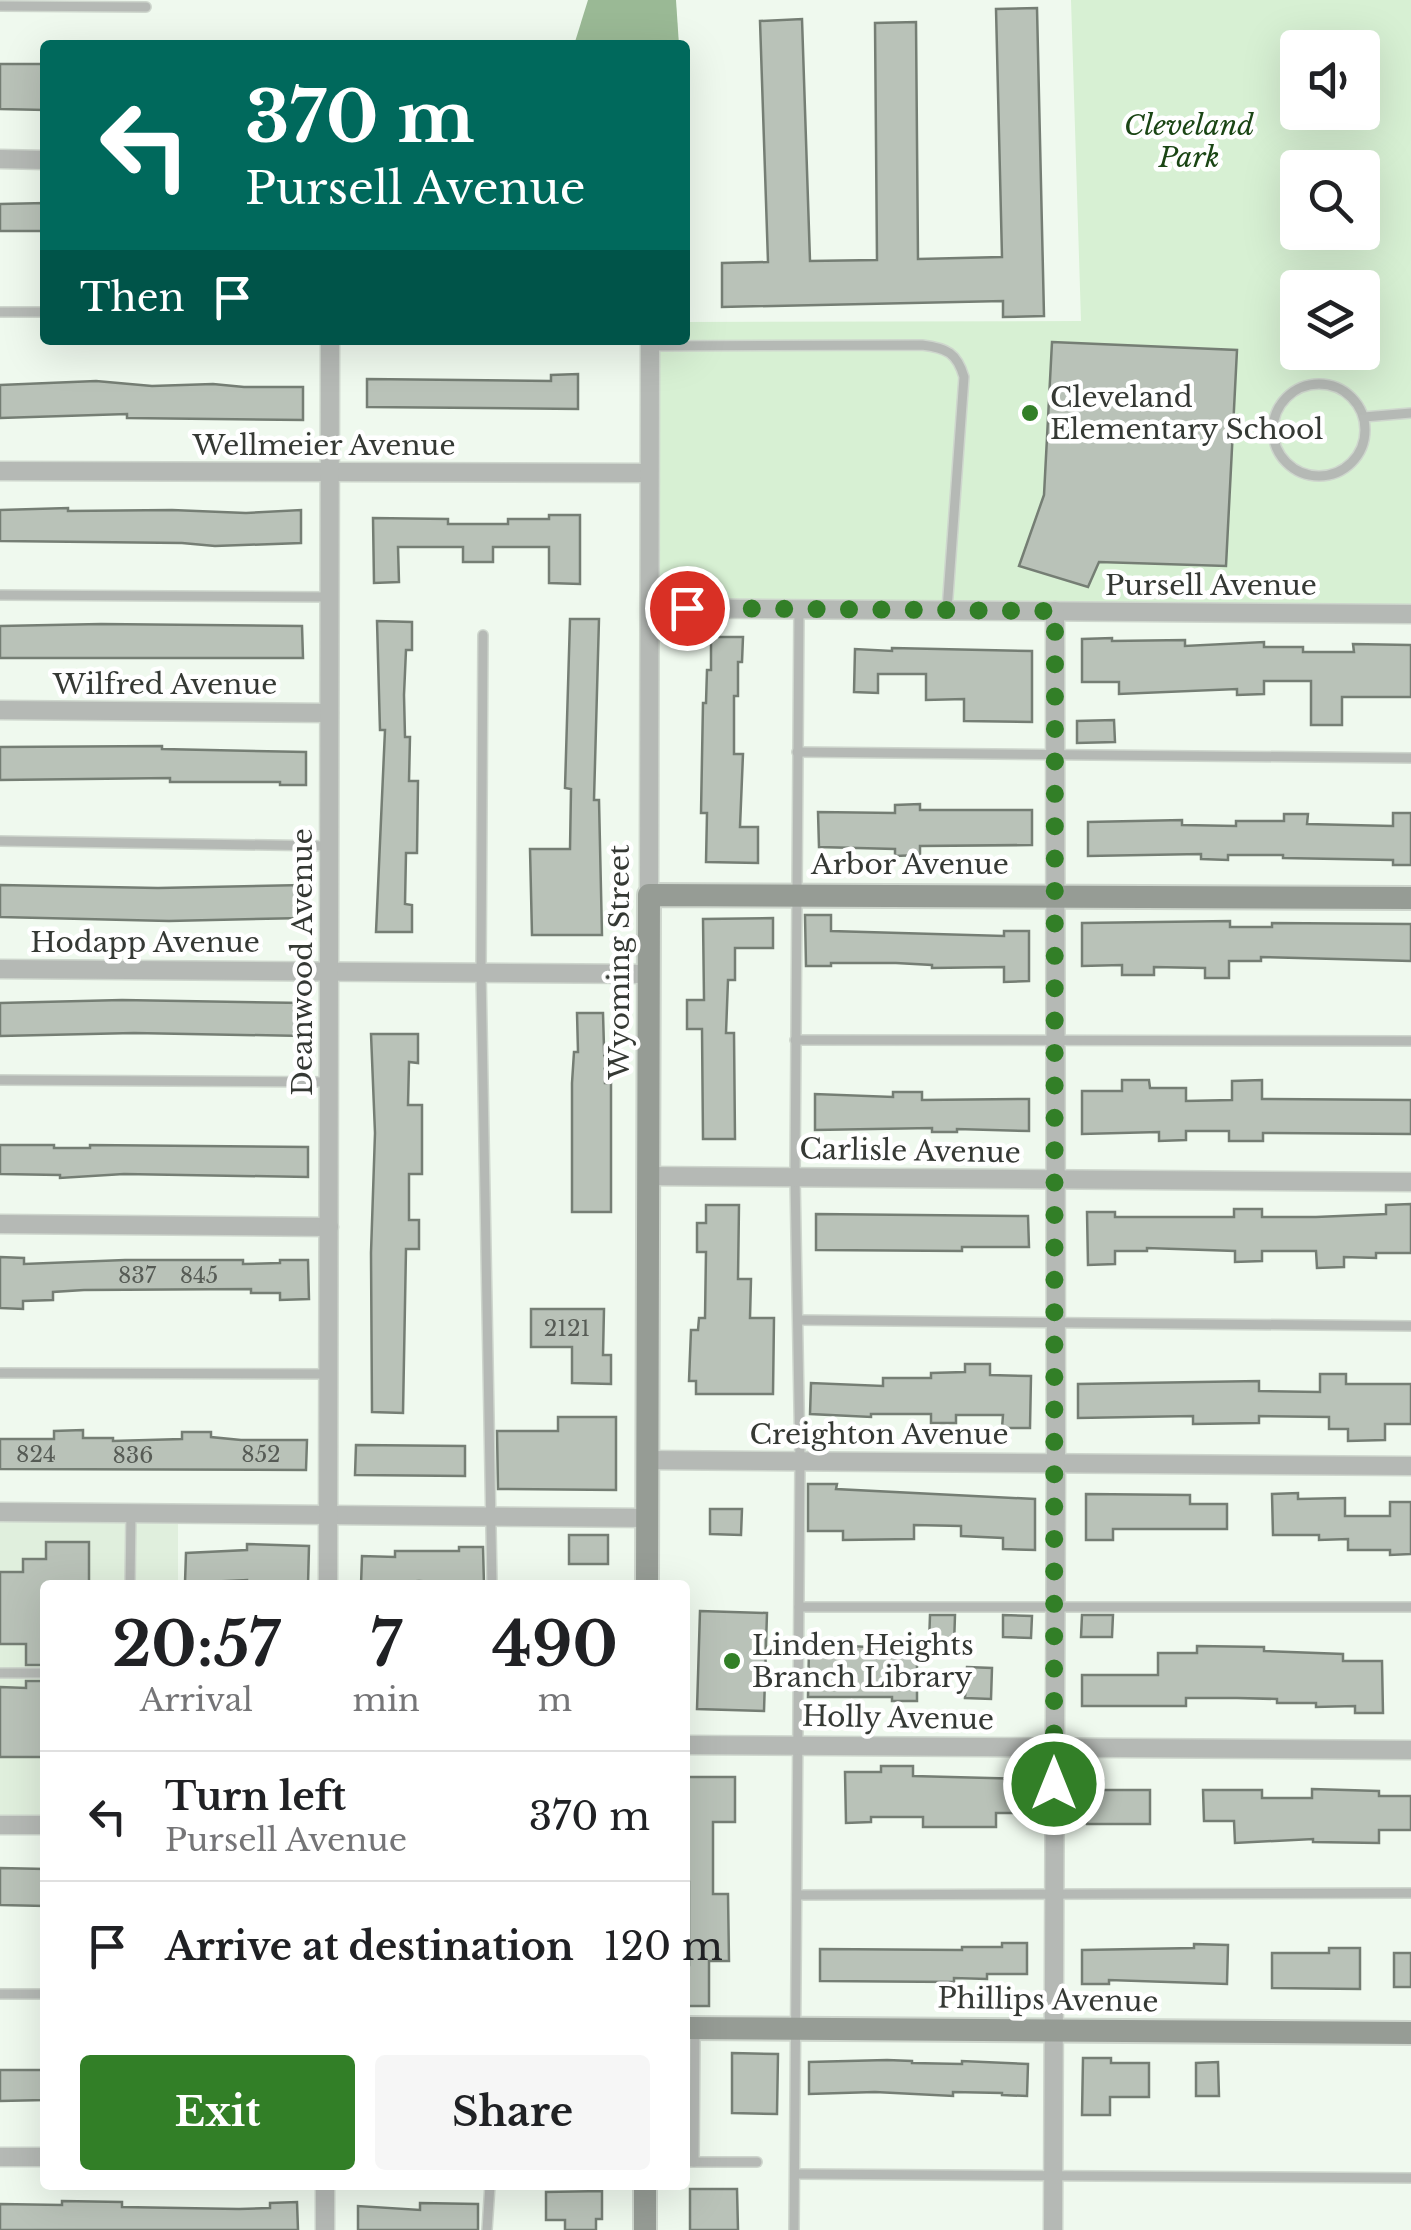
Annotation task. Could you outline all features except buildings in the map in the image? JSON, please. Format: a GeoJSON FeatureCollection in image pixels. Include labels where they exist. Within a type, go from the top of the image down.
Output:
{"type":"FeatureCollection","features":[{"type":"Feature","properties":{"kind":"street"},"geometry":{"type":"LineString","coordinates":[[0,159],[40,160]]}},
{"type":"Feature","properties":{"kind":"street","name":"Deanwood Avenue"},"geometry":{"type":"LineString","coordinates":[[328,1580],[330,345]]}},
{"type":"Feature","properties":{"kind":"street","name":"Wyoming Street"},"geometry":{"type":"LineString","coordinates":[[647,1580],[650,345]]}},
{"type":"Feature","properties":{"kind":"street","name":"Wellmeier Avenue"},"geometry":{"type":"LineString","coordinates":[[0,471],[649,473]]}},
{"type":"Feature","properties":{"kind":"street","name":"Pursell Avenue"},"geometry":{"type":"LineString","coordinates":[[650,608],[1411,614]]}},
{"type":"Feature","properties":{"kind":"street"},"geometry":{"type":"LineString","coordinates":[[1052,2230],[1055,611]]}},
{"type":"Feature","properties":{"kind":"street","name":"Wilfred Avenue"},"geometry":{"type":"LineString","coordinates":[[0,710],[329,713]]}},
{"type":"Feature","properties":{"kind":"street","name":"Arbor Avenue"},"geometry":{"type":"LineString","coordinates":[[649,895],[1411,898]]}},
{"type":"Feature","properties":{"kind":"street","name":"Hodapp Avenue"},"geometry":{"type":"LineString","coordinates":[[0,969],[649,974]]}},
{"type":"Feature","properties":{"kind":"street","name":"Carlisle Avenue"},"geometry":{"type":"LineString","coordinates":[[648,1176],[1411,1182]]}},
{"type":"Feature","properties":{"kind":"street"},"geometry":{"type":"LineString","coordinates":[[0,1224],[329,1227]]}},
{"type":"Feature","properties":{"kind":"street","name":"Creighton Avenue"},"geometry":{"type":"LineString","coordinates":[[647,1460],[1411,1466]]}},
{"type":"Feature","properties":{"kind":"street"},"geometry":{"type":"LineString","coordinates":[[0,1512],[647,1518]]}},
{"type":"Feature","properties":{"kind":"street","name":"Holly Avenue"},"geometry":{"type":"LineString","coordinates":[[690,1745],[1411,1750]]}},
{"type":"Feature","properties":{"kind":"street"},"geometry":{"type":"LineString","coordinates":[[0,1825],[40,1826]]}},
{"type":"Feature","properties":{"kind":"street","name":"Phillips Avenue"},"geometry":{"type":"LineString","coordinates":[[690,2028],[1411,2033]]}},
{"type":"Feature","properties":{"kind":"street"},"geometry":{"type":"LineString","coordinates":[[0,2157],[40,2157]]}},
{"type":"Feature","properties":{"kind":"street"},"geometry":{"type":"LineString","coordinates":[[325,2190],[326,2230]]}},
{"type":"Feature","properties":{"kind":"street"},"geometry":{"type":"LineString","coordinates":[[645,2190],[645,2230]]}},
{"type":"Feature","properties":{"kind":"lane"},"geometry":{"type":"LineString","coordinates":[[0,6],[146,7]]}},
{"type":"Feature","properties":{"kind":"lane"},"geometry":{"type":"LineString","coordinates":[[0,312],[40,312]]}},
{"type":"Feature","properties":{"kind":"lane"},"geometry":{"type":"LineString","coordinates":[[690,343],[922,345],[943,347],[958,358],[964,377],[947,610]]}},
{"type":"Feature","properties":{"kind":"lane"},"geometry":{"type":"LineString","coordinates":[[1333,385],[1347,392],[1364,417],[1366,432],[1354,460],[1328,476],[1298,472],[1277,450],[1272,435],[1279,405],[1303,386],[1333,385]]}},
{"type":"Feature","properties":{"kind":"lane"},"geometry":{"type":"LineString","coordinates":[[1364,417],[1411,413]]}},
{"type":"Feature","properties":{"kind":"lane"},"geometry":{"type":"LineString","coordinates":[[0,594],[330,596]]}},
{"type":"Feature","properties":{"kind":"lane"},"geometry":{"type":"LineString","coordinates":[[794,2230],[800,1461],[795,1177],[799,609]]}},
{"type":"Feature","properties":{"kind":"lane"},"geometry":{"type":"LineString","coordinates":[[483,636],[482,971],[492,1580]]}},
{"type":"Feature","properties":{"kind":"lane"},"geometry":{"type":"LineString","coordinates":[[797,752],[1411,758]]}},
{"type":"Feature","properties":{"kind":"lane"},"geometry":{"type":"LineString","coordinates":[[0,840],[329,846]]}},
{"type":"Feature","properties":{"kind":"lane"},"geometry":{"type":"LineString","coordinates":[[795,1040],[1411,1041]]}},
{"type":"Feature","properties":{"kind":"lane"},"geometry":{"type":"LineString","coordinates":[[0,1080],[329,1082]]}},
{"type":"Feature","properties":{"kind":"lane"},"geometry":{"type":"LineString","coordinates":[[798,1320],[1411,1326]]}},
{"type":"Feature","properties":{"kind":"lane"},"geometry":{"type":"LineString","coordinates":[[0,1373],[329,1374]]}},
{"type":"Feature","properties":{"kind":"lane"},"geometry":{"type":"LineString","coordinates":[[130,1580],[131,1513]]}},
{"type":"Feature","properties":{"kind":"lane"},"geometry":{"type":"LineString","coordinates":[[798,1607],[1411,1607]]}},
{"type":"Feature","properties":{"kind":"lane"},"geometry":{"type":"LineString","coordinates":[[0,1673],[40,1673]]}},
{"type":"Feature","properties":{"kind":"lane"},"geometry":{"type":"LineString","coordinates":[[797,1894],[1411,1892]]}},
{"type":"Feature","properties":{"kind":"lane"},"geometry":{"type":"LineString","coordinates":[[0,1994],[40,1994]]}},
{"type":"Feature","properties":{"kind":"lane"},"geometry":{"type":"LineString","coordinates":[[690,2162],[757,2162]]}},
{"type":"Feature","properties":{"kind":"lane"},"geometry":{"type":"LineString","coordinates":[[795,2174],[1411,2178]]}},
{"type":"Feature","properties":{"kind":"lane"},"geometry":{"type":"LineString","coordinates":[[486,2230],[490,2190]]}},
{"type":"Feature","properties":{"kind":"shaded area"},"geometry":{"type":"Polygon","coordinates":[[[0,1512],[178,1514],[178,1580],[40,1580],[40,1825],[0,1825],[0,1512]]]}},
{"type":"Feature","properties":{"kind":"green space"},"geometry":{"type":"Polygon","coordinates":[[[588,0],[676,0],[679,40],[576,40],[588,0]]]}},
{"type":"Feature","properties":{"kind":"green space","name":"Cleveland Elementary School"},"geometry":{"type":"Polygon","coordinates":[[[1071,0],[1411,0],[1411,614],[650,608],[650,345],[690,345],[690,322],[1081,321],[1071,0]]]}},
{"type":"Feature","properties":{"kind":"place","name":"Cleveland Elementary School"},"geometry":{"type":"Point","coordinates":[1030,413]}},
{"type":"Feature","properties":{"kind":"place","name":"Linden Heights Branch Library"},"geometry":{"type":"Point","coordinates":[732,1661]}},
{"type":"Feature","properties":{"kind":"route"},"geometry":{"type":"LineString","coordinates":[[687,608],[1055,611],[1054,1784]]}},
{"type":"Feature","properties":{"kind":"park label","name":"Cleveland Park"},"geometry":{"type":"Point","coordinates":[1189,141]}}]}
